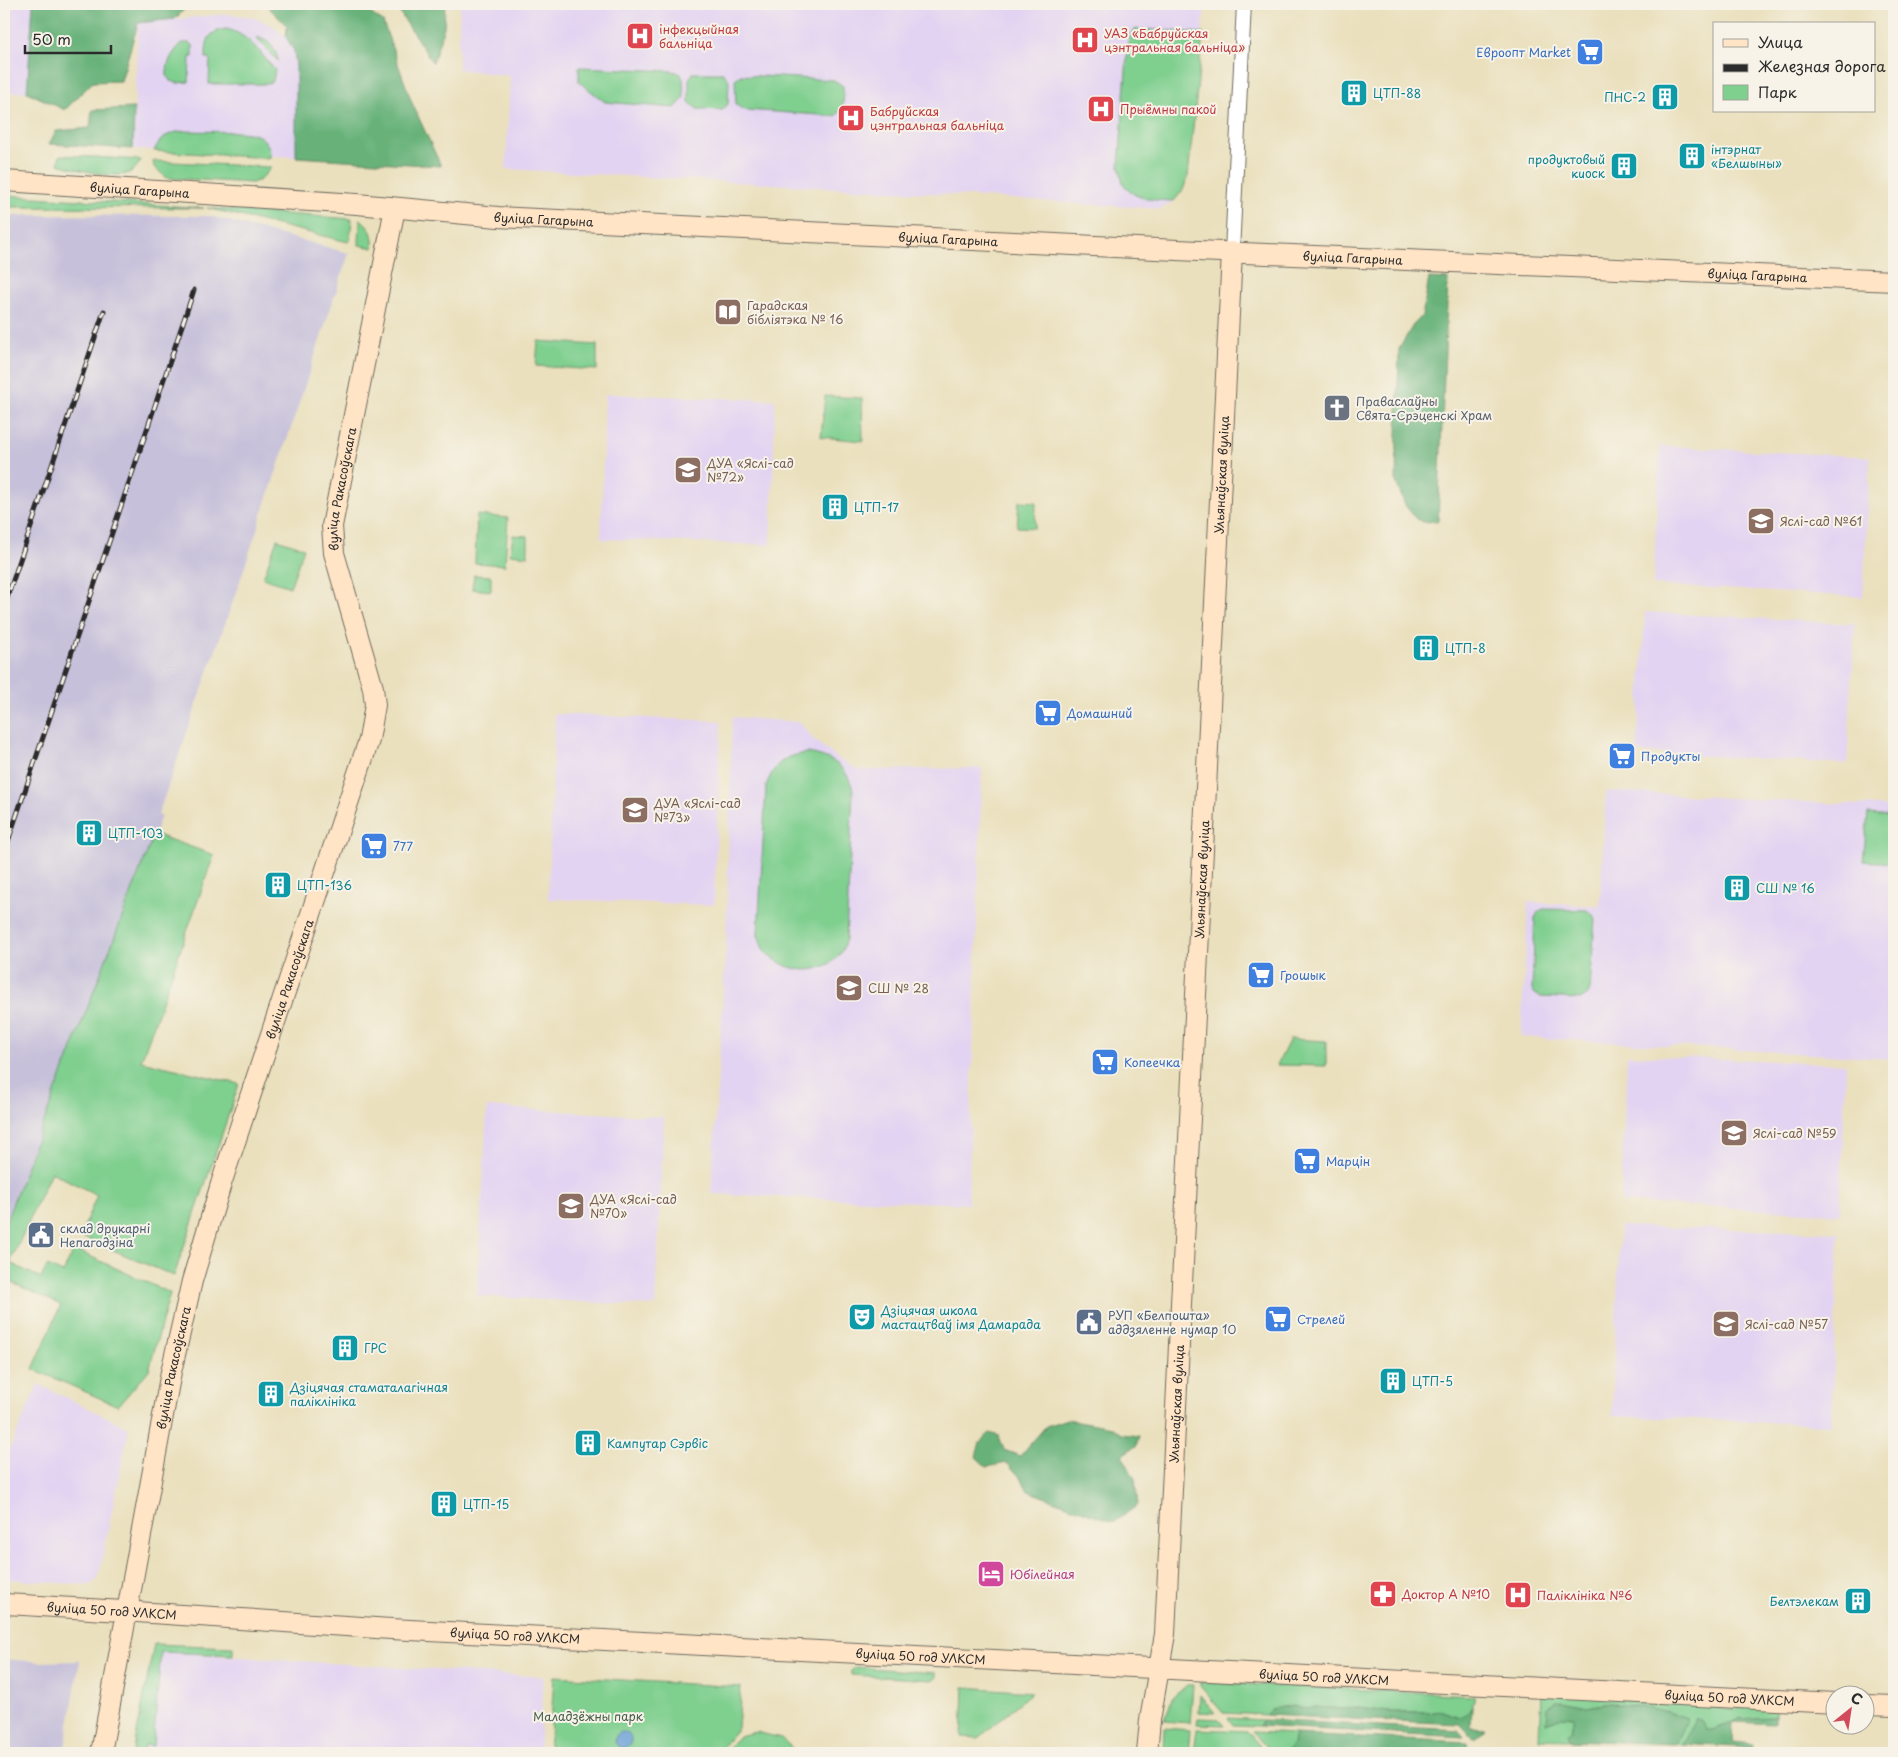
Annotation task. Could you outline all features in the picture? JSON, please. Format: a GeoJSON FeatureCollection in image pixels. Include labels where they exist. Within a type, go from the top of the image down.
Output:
{"type":"FeatureCollection","features":[{"type":"Feature","properties":{"kind":"main road","name":"вуліца Гагарына"},"geometry":{"type":"LineString","coordinates":[[4,181],[357,204],[498,217],[1894,281]]}},
{"type":"Feature","properties":{"kind":"main road","name":"вуліца Ракасоўскага"},"geometry":{"type":"LineString","coordinates":[[101,1753],[171,1372],[192,1281],[224,1175],[370,740],[376,705],[334,553],[332,526],[395,208]]}},
{"type":"Feature","properties":{"kind":"main road","name":"Ульянаўская вуліца"},"geometry":{"type":"LineString","coordinates":[[1147,1753],[1149,1727],[1165,1634],[1232,252]]}},
{"type":"Feature","properties":{"kind":"main road","name":"вуліца 50 год УЛКСМ"},"geometry":{"type":"LineString","coordinates":[[4,1604],[410,1630],[1826,1702]]}},
{"type":"Feature","properties":{"kind":"main road"},"geometry":{"type":"LineString","coordinates":[[1876,1705],[1894,1706]]}},
{"type":"Feature","properties":{"kind":"street","name":"Ульянаўская вуліца"},"geometry":{"type":"LineString","coordinates":[[1232,252],[1244,4]]}},
{"type":"Feature","properties":{"kind":"shaded area"},"geometry":{"type":"Polygon","coordinates":[[[5,4],[33,4],[27,92],[4,92],[4,36],[12,36],[12,21],[4,20],[5,4]]]}},
{"type":"Feature","properties":{"kind":"shaded area","name":"Бабруйская цэнтральная бальніца"},"geometry":{"type":"Polygon","coordinates":[[[460,4],[1205,4],[1188,176],[1183,190],[1174,201],[1161,209],[927,193],[506,169],[510,76],[458,69],[460,4]]]}},
{"type":"Feature","properties":{"kind":"shaded area"},"geometry":{"type":"Polygon","coordinates":[[[227,14],[252,17],[271,25],[286,37],[294,51],[296,66],[296,157],[133,149],[138,23],[227,14]]]}},
{"type":"Feature","properties":{"kind":"shaded area"},"geometry":{"type":"Polygon","coordinates":[[[4,215],[210,216],[349,253],[240,581],[158,815],[161,816],[4,1226],[4,215]]]}},
{"type":"Feature","properties":{"kind":"shaded area","name":"ДУА «Яслі-сад №72»"},"geometry":{"type":"Polygon","coordinates":[[[605,394],[775,400],[771,545],[601,539],[605,394]]]}},
{"type":"Feature","properties":{"kind":"shaded area","name":"Яслі-сад №61"},"geometry":{"type":"Polygon","coordinates":[[[1660,446],[1870,457],[1863,597],[1653,585],[1660,446]]]}},
{"type":"Feature","properties":{"kind":"shaded area"},"geometry":{"type":"Polygon","coordinates":[[[1645,612],[1855,624],[1847,764],[1637,752],[1645,612]]]}},
{"type":"Feature","properties":{"kind":"shaded area","name":"ДУА «Яслі-сад №73»"},"geometry":{"type":"Polygon","coordinates":[[[555,714],[721,721],[714,905],[548,899],[555,714]]]}},
{"type":"Feature","properties":{"kind":"shaded area","name":"СШ № 28"},"geometry":{"type":"Polygon","coordinates":[[[732,717],[799,722],[815,741],[836,757],[858,770],[982,768],[968,1204],[711,1194],[726,944],[732,717]]]}},
{"type":"Feature","properties":{"kind":"shaded area"},"geometry":{"type":"Polygon","coordinates":[[[1606,791],[1894,807],[1894,1059],[1521,1037],[1528,902],[1600,906],[1606,791]]]}},
{"type":"Feature","properties":{"kind":"shaded area","name":"Яслі-сад №59"},"geometry":{"type":"Polygon","coordinates":[[[1627,1055],[1846,1064],[1840,1214],[1621,1202],[1627,1055]]]}},
{"type":"Feature","properties":{"kind":"shaded area","name":"ДУА «Яслі-сад №70»"},"geometry":{"type":"Polygon","coordinates":[[[487,1107],[664,1117],[655,1306],[477,1296],[487,1107]]]}},
{"type":"Feature","properties":{"kind":"shaded area","name":"Яслі-сад №57"},"geometry":{"type":"Polygon","coordinates":[[[1620,1226],[1839,1233],[1831,1425],[1612,1416],[1620,1226]]]}},
{"type":"Feature","properties":{"kind":"shaded area"},"geometry":{"type":"Polygon","coordinates":[[[38,1384],[129,1428],[98,1579],[90,1585],[4,1579],[4,1463],[38,1384]]]}},
{"type":"Feature","properties":{"kind":"shaded area"},"geometry":{"type":"Polygon","coordinates":[[[161,1652],[544,1677],[539,1753],[145,1753],[145,1745],[153,1745],[161,1652]]]}},
{"type":"Feature","properties":{"kind":"shaded area"},"geometry":{"type":"Polygon","coordinates":[[[4,1659],[40,1662],[80,1661],[64,1753],[4,1753],[4,1659]]]}},
{"type":"Feature","properties":{"kind":"green space"},"geometry":{"type":"Polygon","coordinates":[[[33,4],[190,4],[175,19],[138,23],[121,81],[93,82],[65,110],[27,92],[33,4]]]}},
{"type":"Feature","properties":{"kind":"green space"},"geometry":{"type":"Polygon","coordinates":[[[265,4],[357,4],[383,22],[412,103],[441,166],[296,157],[296,66],[294,51],[286,37],[287,26],[265,4]]]}},
{"type":"Feature","properties":{"kind":"green space"},"geometry":{"type":"Polygon","coordinates":[[[394,4],[445,4],[444,27],[433,63],[394,4]]]}},
{"type":"Feature","properties":{"kind":"green space"},"geometry":{"type":"Polygon","coordinates":[[[226,29],[241,35],[259,51],[275,70],[273,81],[268,84],[209,84],[210,58],[206,58],[207,42],[215,32],[226,29]]]}},
{"type":"Feature","properties":{"kind":"green space"},"geometry":{"type":"Polygon","coordinates":[[[1136,29],[1203,33],[1188,176],[1183,190],[1174,201],[1145,198],[1133,193],[1123,183],[1119,167],[1128,42],[1131,33],[1136,29]]]}},
{"type":"Feature","properties":{"kind":"green space"},"geometry":{"type":"Polygon","coordinates":[[[256,37],[265,40],[271,45],[276,52],[278,61],[256,37]]]}},
{"type":"Feature","properties":{"kind":"green space"},"geometry":{"type":"Polygon","coordinates":[[[182,43],[193,45],[193,57],[190,57],[189,82],[177,83],[170,81],[167,71],[171,58],[182,43]]]}},
{"type":"Feature","properties":{"kind":"green space"},"geometry":{"type":"Polygon","coordinates":[[[579,67],[672,71],[680,73],[683,79],[684,98],[675,108],[605,102],[579,82],[579,67]]]}},
{"type":"Feature","properties":{"kind":"green space"},"geometry":{"type":"Polygon","coordinates":[[[693,73],[723,73],[729,80],[728,104],[723,110],[697,109],[689,102],[689,79],[693,73]]]}},
{"type":"Feature","properties":{"kind":"green space"},"geometry":{"type":"Polygon","coordinates":[[[741,75],[834,80],[843,86],[842,107],[838,114],[834,116],[745,110],[736,105],[735,79],[741,75]]]}},
{"type":"Feature","properties":{"kind":"green space"},"geometry":{"type":"Polygon","coordinates":[[[134,108],[133,149],[49,144],[56,131],[90,128],[92,110],[134,108]]]}},
{"type":"Feature","properties":{"kind":"green space"},"geometry":{"type":"Polygon","coordinates":[[[184,131],[251,133],[263,139],[267,144],[270,158],[154,151],[159,142],[166,136],[184,131]]]}},
{"type":"Feature","properties":{"kind":"green space"},"geometry":{"type":"Polygon","coordinates":[[[60,155],[141,160],[129,173],[111,175],[58,164],[60,155]]]}},
{"type":"Feature","properties":{"kind":"green space"},"geometry":{"type":"Polygon","coordinates":[[[153,161],[270,167],[270,169],[260,180],[252,183],[167,178],[154,167],[153,161]]]}},
{"type":"Feature","properties":{"kind":"green space"},"geometry":{"type":"Polygon","coordinates":[[[4,195],[204,208],[4,207],[4,195]]]}},
{"type":"Feature","properties":{"kind":"green space"},"geometry":{"type":"Polygon","coordinates":[[[207,208],[352,219],[350,241],[348,242],[207,208]]]}},
{"type":"Feature","properties":{"kind":"green space"},"geometry":{"type":"Polygon","coordinates":[[[360,219],[371,232],[373,248],[359,245],[360,219]]]}},
{"type":"Feature","properties":{"kind":"green space"},"geometry":{"type":"Polygon","coordinates":[[[1429,278],[1448,279],[1438,521],[1423,522],[1416,519],[1405,505],[1396,482],[1399,349],[1413,325],[1422,316],[1429,278]]]}},
{"type":"Feature","properties":{"kind":"green space"},"geometry":{"type":"Polygon","coordinates":[[[538,341],[597,345],[597,370],[536,366],[538,341]]]}},
{"type":"Feature","properties":{"kind":"green space"},"geometry":{"type":"Polygon","coordinates":[[[825,396],[862,398],[863,441],[821,437],[825,396]]]}},
{"type":"Feature","properties":{"kind":"green space"},"geometry":{"type":"Polygon","coordinates":[[[1019,501],[1036,502],[1035,528],[1017,527],[1019,501]]]}},
{"type":"Feature","properties":{"kind":"green space"},"geometry":{"type":"Polygon","coordinates":[[[477,515],[508,518],[505,565],[475,563],[477,515]]]}},
{"type":"Feature","properties":{"kind":"green space"},"geometry":{"type":"Polygon","coordinates":[[[513,535],[528,536],[528,556],[510,554],[513,535]]]}},
{"type":"Feature","properties":{"kind":"green space"},"geometry":{"type":"Polygon","coordinates":[[[277,539],[304,548],[290,587],[263,578],[277,539]]]}},
{"type":"Feature","properties":{"kind":"green space"},"geometry":{"type":"Polygon","coordinates":[[[474,575],[491,576],[491,591],[472,589],[474,575]]]}},
{"type":"Feature","properties":{"kind":"green space"},"geometry":{"type":"Polygon","coordinates":[[[808,753],[825,757],[837,764],[847,774],[853,790],[846,939],[841,952],[834,960],[819,968],[803,970],[786,966],[765,952],[758,935],[766,786],[781,762],[792,756],[808,753]]]}},
{"type":"Feature","properties":{"kind":"green space"},"geometry":{"type":"Polygon","coordinates":[[[1868,814],[1894,816],[1894,863],[1863,861],[1868,814]]]}},
{"type":"Feature","properties":{"kind":"green space"},"geometry":{"type":"Polygon","coordinates":[[[154,834],[214,855],[141,1061],[239,1084],[174,1276],[80,1236],[97,1195],[51,1172],[10,1263],[41,1278],[47,1266],[63,1273],[74,1249],[170,1293],[149,1370],[118,1406],[33,1369],[61,1305],[4,1279],[4,1226],[154,834]]]}},
{"type":"Feature","properties":{"kind":"green space"},"geometry":{"type":"Polygon","coordinates":[[[1543,909],[1586,910],[1592,913],[1595,919],[1590,990],[1588,995],[1582,999],[1541,997],[1535,994],[1532,989],[1535,918],[1538,912],[1543,909]]]}},
{"type":"Feature","properties":{"kind":"green space"},"geometry":{"type":"Polygon","coordinates":[[[1290,1039],[1326,1041],[1326,1066],[1277,1065],[1290,1039]]]}},
{"type":"Feature","properties":{"kind":"green space"},"geometry":{"type":"Polygon","coordinates":[[[1067,1419],[1112,1427],[1121,1434],[1139,1436],[1136,1446],[1122,1455],[1135,1479],[1138,1505],[1114,1522],[1028,1491],[1022,1479],[1007,1463],[987,1467],[976,1457],[980,1442],[990,1433],[999,1436],[1004,1450],[1020,1456],[1046,1426],[1067,1419]]]}},
{"type":"Feature","properties":{"kind":"green space"},"geometry":{"type":"Polygon","coordinates":[[[154,1644],[233,1647],[233,1655],[161,1652],[153,1746],[145,1745],[144,1753],[133,1753],[154,1644]]]}},
{"type":"Feature","properties":{"kind":"green space"},"geometry":{"type":"Polygon","coordinates":[[[856,1667],[936,1673],[936,1677],[932,1680],[851,1675],[851,1671],[856,1667]]]}},
{"type":"Feature","properties":{"kind":"green space","name":"Маладзёжны парк"},"geometry":{"type":"Polygon","coordinates":[[[554,1676],[741,1687],[738,1728],[717,1753],[549,1753],[554,1676]]]}},
{"type":"Feature","properties":{"kind":"green space"},"geometry":{"type":"Polygon","coordinates":[[[1200,1682],[1474,1695],[1474,1702],[1472,1702],[1472,1707],[1467,1714],[1459,1717],[1439,1710],[1429,1712],[1388,1712],[1359,1708],[1315,1707],[1309,1709],[1299,1708],[1294,1705],[1272,1709],[1266,1715],[1223,1713],[1200,1686],[1200,1682]]]}},
{"type":"Feature","properties":{"kind":"green space"},"geometry":{"type":"Polygon","coordinates":[[[1187,1685],[1193,1685],[1190,1723],[1165,1721],[1172,1698],[1187,1685]]]}},
{"type":"Feature","properties":{"kind":"green space"},"geometry":{"type":"Polygon","coordinates":[[[964,1687],[1032,1692],[979,1738],[962,1737],[964,1687]]]}},
{"type":"Feature","properties":{"kind":"green space"},"geometry":{"type":"Polygon","coordinates":[[[1541,1688],[1697,1696],[1706,1707],[1736,1709],[1745,1699],[1775,1700],[1774,1717],[1739,1719],[1713,1730],[1688,1733],[1682,1744],[1675,1744],[1686,1718],[1668,1712],[1611,1703],[1587,1707],[1557,1701],[1546,1723],[1562,1717],[1574,1718],[1571,1729],[1567,1734],[1571,1740],[1539,1739],[1541,1688]]]}},
{"type":"Feature","properties":{"kind":"green space"},"geometry":{"type":"Polygon","coordinates":[[[1200,1695],[1215,1713],[1199,1712],[1200,1695]]]}},
{"type":"Feature","properties":{"kind":"green space"},"geometry":{"type":"Polygon","coordinates":[[[1557,1701],[1587,1707],[1611,1703],[1636,1705],[1687,1718],[1675,1744],[1571,1740],[1567,1734],[1571,1729],[1574,1718],[1562,1717],[1546,1723],[1547,1706],[1557,1701]]]}},
{"type":"Feature","properties":{"kind":"green space"},"geometry":{"type":"Polygon","coordinates":[[[1294,1705],[1299,1708],[1309,1709],[1315,1707],[1359,1708],[1388,1712],[1429,1712],[1439,1710],[1459,1717],[1467,1714],[1472,1707],[1471,1727],[1486,1728],[1476,1737],[1472,1737],[1459,1724],[1266,1715],[1272,1709],[1294,1705]]]}},
{"type":"Feature","properties":{"kind":"green space"},"geometry":{"type":"Polygon","coordinates":[[[1774,1717],[1774,1724],[1733,1722],[1732,1742],[1753,1744],[1752,1748],[1682,1744],[1696,1718],[1702,1722],[1705,1730],[1713,1730],[1739,1719],[1774,1717]]]}},
{"type":"Feature","properties":{"kind":"green space"},"geometry":{"type":"Polygon","coordinates":[[[1198,1718],[1219,1719],[1224,1725],[1197,1724],[1198,1718]]]}},
{"type":"Feature","properties":{"kind":"green space"},"geometry":{"type":"Polygon","coordinates":[[[1228,1718],[1263,1720],[1259,1726],[1233,1725],[1228,1718]]]}},
{"type":"Feature","properties":{"kind":"green space"},"geometry":{"type":"Polygon","coordinates":[[[1263,1720],[1458,1730],[1464,1737],[1259,1726],[1263,1720]]]}},
{"type":"Feature","properties":{"kind":"green space"},"geometry":{"type":"Polygon","coordinates":[[[1164,1728],[1190,1730],[1188,1753],[1163,1753],[1164,1728]]]}},
{"type":"Feature","properties":{"kind":"green space"},"geometry":{"type":"Polygon","coordinates":[[[1197,1729],[1247,1731],[1260,1746],[1247,1753],[1194,1753],[1197,1729]]]}},
{"type":"Feature","properties":{"kind":"green space"},"geometry":{"type":"Polygon","coordinates":[[[756,1732],[781,1738],[798,1753],[724,1753],[739,1736],[756,1732]]]}},
{"type":"Feature","properties":{"kind":"green space"},"geometry":{"type":"Polygon","coordinates":[[[1252,1732],[1295,1734],[1293,1745],[1285,1753],[1272,1753],[1252,1732]]]}},
{"type":"Feature","properties":{"kind":"green space"},"geometry":{"type":"Polygon","coordinates":[[[1295,1734],[1468,1742],[1469,1753],[1285,1753],[1293,1745],[1295,1734]]]}},
{"type":"Feature","properties":{"kind":"water"},"geometry":{"type":"Polygon","coordinates":[[[623,1732],[629,1734],[631,1740],[629,1746],[623,1748],[617,1746],[615,1740],[617,1734],[623,1732]]]}},
{"type":"Feature","properties":{"kind":"railway"},"geometry":{"type":"LineString","coordinates":[[4,853],[194,290]]}},
{"type":"Feature","properties":{"kind":"railway"},"geometry":{"type":"LineString","coordinates":[[4,607],[104,311]]}},
{"type":"Feature","properties":{"kind":"place","name":"інфекцыйная бальніца"},"geometry":{"type":"Point","coordinates":[640,36]}},
{"type":"Feature","properties":{"kind":"place","name":"УАЗ «Бабруйская цэнтральная бальніца»"},"geometry":{"type":"Point","coordinates":[1085,40]}},
{"type":"Feature","properties":{"kind":"place","name":"Евроопт Market"},"geometry":{"type":"Point","coordinates":[1590,52]}},
{"type":"Feature","properties":{"kind":"place","name":"ЦТП-88"},"geometry":{"type":"Point","coordinates":[1354,93]}},
{"type":"Feature","properties":{"kind":"place","name":"ПНС-2"},"geometry":{"type":"Point","coordinates":[1665,97]}},
{"type":"Feature","properties":{"kind":"place","name":"Прыёмны пакой"},"geometry":{"type":"Point","coordinates":[1101,109]}},
{"type":"Feature","properties":{"kind":"place","name":"Бабруйская цэнтральная бальніца"},"geometry":{"type":"Point","coordinates":[851,118]}},
{"type":"Feature","properties":{"kind":"place","name":"інтэрнат «Белшыны»"},"geometry":{"type":"Point","coordinates":[1692,156]}},
{"type":"Feature","properties":{"kind":"place","name":"продуктовый киоск"},"geometry":{"type":"Point","coordinates":[1624,166]}},
{"type":"Feature","properties":{"kind":"place","name":"Гарадская бібліятэка № 16"},"geometry":{"type":"Point","coordinates":[728,312]}},
{"type":"Feature","properties":{"kind":"place","name":"Праваслаўны Свята-Срэценскі Храм"},"geometry":{"type":"Point","coordinates":[1337,408]}},
{"type":"Feature","properties":{"kind":"place","name":"ДУА «Яслі-сад №72»"},"geometry":{"type":"Point","coordinates":[688,470]}},
{"type":"Feature","properties":{"kind":"place","name":"ЦТП-17"},"geometry":{"type":"Point","coordinates":[835,507]}},
{"type":"Feature","properties":{"kind":"place","name":"Яслі-сад №61"},"geometry":{"type":"Point","coordinates":[1761,521]}},
{"type":"Feature","properties":{"kind":"place","name":"ЦТП-8"},"geometry":{"type":"Point","coordinates":[1426,648]}},
{"type":"Feature","properties":{"kind":"place","name":"Домашний"},"geometry":{"type":"Point","coordinates":[1048,713]}},
{"type":"Feature","properties":{"kind":"place","name":"Продукты"},"geometry":{"type":"Point","coordinates":[1622,756]}},
{"type":"Feature","properties":{"kind":"place","name":"ДУА «Яслі-сад №73»"},"geometry":{"type":"Point","coordinates":[635,810]}},
{"type":"Feature","properties":{"kind":"place","name":"ЦТП-103"},"geometry":{"type":"Point","coordinates":[89,833]}},
{"type":"Feature","properties":{"kind":"place","name":"777"},"geometry":{"type":"Point","coordinates":[374,846]}},
{"type":"Feature","properties":{"kind":"place","name":"ЦТП-136"},"geometry":{"type":"Point","coordinates":[278,885]}},
{"type":"Feature","properties":{"kind":"place","name":"СШ № 16"},"geometry":{"type":"Point","coordinates":[1737,888]}},
{"type":"Feature","properties":{"kind":"place","name":"Грошык"},"geometry":{"type":"Point","coordinates":[1261,975]}},
{"type":"Feature","properties":{"kind":"place","name":"СШ № 28"},"geometry":{"type":"Point","coordinates":[849,988]}},
{"type":"Feature","properties":{"kind":"place","name":"Копеечка"},"geometry":{"type":"Point","coordinates":[1105,1062]}},
{"type":"Feature","properties":{"kind":"place","name":"Яслі-сад №59"},"geometry":{"type":"Point","coordinates":[1734,1133]}},
{"type":"Feature","properties":{"kind":"place","name":"Марцін"},"geometry":{"type":"Point","coordinates":[1307,1161]}},
{"type":"Feature","properties":{"kind":"place","name":"ДУА «Яслі-сад №70»"},"geometry":{"type":"Point","coordinates":[571,1206]}},
{"type":"Feature","properties":{"kind":"place","name":"склад друкарні Непагодзіна"},"geometry":{"type":"Point","coordinates":[41,1235]}},
{"type":"Feature","properties":{"kind":"place","name":"Дзіцячая школа мастацтваў імя Дамарада"},"geometry":{"type":"Point","coordinates":[862,1317]}},
{"type":"Feature","properties":{"kind":"place","name":"Стрелей"},"geometry":{"type":"Point","coordinates":[1278,1319]}},
{"type":"Feature","properties":{"kind":"place","name":"РУП «Белпошта» аддзяленне нумар 10"},"geometry":{"type":"Point","coordinates":[1089,1322]}},
{"type":"Feature","properties":{"kind":"place","name":"Яслі-сад №57"},"geometry":{"type":"Point","coordinates":[1726,1324]}},
{"type":"Feature","properties":{"kind":"place","name":"ГРС"},"geometry":{"type":"Point","coordinates":[345,1348]}},
{"type":"Feature","properties":{"kind":"place","name":"ЦТП-5"},"geometry":{"type":"Point","coordinates":[1393,1381]}},
{"type":"Feature","properties":{"kind":"place","name":"Дзіцячая стаматалагічная паліклініка"},"geometry":{"type":"Point","coordinates":[271,1394]}},
{"type":"Feature","properties":{"kind":"place","name":"Кампутар Сэрвіс"},"geometry":{"type":"Point","coordinates":[588,1443]}},
{"type":"Feature","properties":{"kind":"place","name":"ЦТП-15"},"geometry":{"type":"Point","coordinates":[444,1504]}},
{"type":"Feature","properties":{"kind":"place","name":"Юбілейная"},"geometry":{"type":"Point","coordinates":[991,1574]}},
{"type":"Feature","properties":{"kind":"place","name":"Доктор А №10"},"geometry":{"type":"Point","coordinates":[1383,1594]}},
{"type":"Feature","properties":{"kind":"place","name":"Паліклініка №6"},"geometry":{"type":"Point","coordinates":[1518,1595]}},
{"type":"Feature","properties":{"kind":"place","name":"Белтэлекам"},"geometry":{"type":"Point","coordinates":[1858,1601]}}]}
